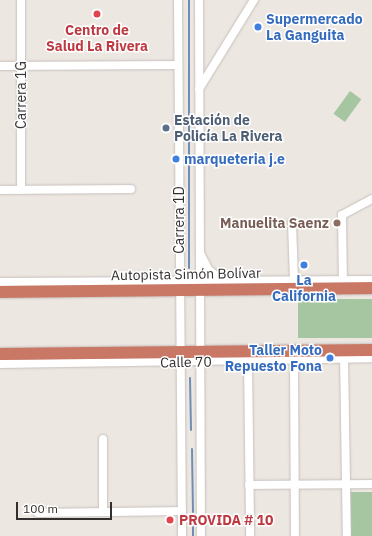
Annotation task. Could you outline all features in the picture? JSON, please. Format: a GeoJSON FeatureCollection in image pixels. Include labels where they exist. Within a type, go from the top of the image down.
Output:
{"type":"FeatureCollection","features":[{"type":"Feature","properties":{"kind":"highway","name":"Autopista Simón Bolívar"},"geometry":{"type":"LineString","coordinates":[[0,292],[149,285],[343,284],[372,288]]}},
{"type":"Feature","properties":{"kind":"highway"},"geometry":{"type":"LineString","coordinates":[[0,354],[180,357],[344,355],[372,350]]}},
{"type":"Feature","properties":{"kind":"street","name":"Carrera 1G"},"geometry":{"type":"LineString","coordinates":[[21,0],[21,190]]}},
{"type":"Feature","properties":{"kind":"street","name":"Carrera 1D"},"geometry":{"type":"LineString","coordinates":[[178,0],[182,536]]}},
{"type":"Feature","properties":{"kind":"street","name":"Carrera 1D"},"geometry":{"type":"LineString","coordinates":[[199,0],[201,536]]}},
{"type":"Feature","properties":{"kind":"street"},"geometry":{"type":"LineString","coordinates":[[199,90],[255,0]]}},
{"type":"Feature","properties":{"kind":"street"},"geometry":{"type":"LineString","coordinates":[[0,66],[178,65]]}},
{"type":"Feature","properties":{"kind":"street"},"geometry":{"type":"LineString","coordinates":[[199,66],[210,72]]}},
{"type":"Feature","properties":{"kind":"street"},"geometry":{"type":"LineString","coordinates":[[0,190],[131,189]]}},
{"type":"Feature","properties":{"kind":"street"},"geometry":{"type":"LineString","coordinates":[[343,284],[342,215],[372,199]]}},
{"type":"Feature","properties":{"kind":"street"},"geometry":{"type":"LineString","coordinates":[[292,223],[294,280]]}},
{"type":"Feature","properties":{"kind":"street"},"geometry":{"type":"LineString","coordinates":[[199,247],[208,269],[221,280]]}},
{"type":"Feature","properties":{"kind":"street"},"geometry":{"type":"LineString","coordinates":[[199,285],[221,280],[294,280],[343,284],[372,280]]}},
{"type":"Feature","properties":{"kind":"street"},"geometry":{"type":"LineString","coordinates":[[0,282],[149,285]]}},
{"type":"Feature","properties":{"kind":"street"},"geometry":{"type":"LineString","coordinates":[[344,355],[347,536]]}},
{"type":"Feature","properties":{"kind":"street","name":"Calle 70"},"geometry":{"type":"LineString","coordinates":[[200,356],[248,360],[294,359],[344,355],[372,358]]}},
{"type":"Feature","properties":{"kind":"street"},"geometry":{"type":"LineString","coordinates":[[0,364],[122,357]]}},
{"type":"Feature","properties":{"kind":"street"},"geometry":{"type":"LineString","coordinates":[[294,359],[295,536]]}},
{"type":"Feature","properties":{"kind":"street"},"geometry":{"type":"LineString","coordinates":[[248,360],[250,536]]}},
{"type":"Feature","properties":{"kind":"street"},"geometry":{"type":"LineString","coordinates":[[103,512],[104,439]]}},
{"type":"Feature","properties":{"kind":"street"},"geometry":{"type":"LineString","coordinates":[[249,485],[372,484]]}},
{"type":"Feature","properties":{"kind":"street"},"geometry":{"type":"LineString","coordinates":[[38,513],[182,511]]}},
{"type":"Feature","properties":{"kind":"green space"},"geometry":{"type":"Polygon","coordinates":[[[350,91],[361,99],[345,122],[334,114],[350,91]]]}},
{"type":"Feature","properties":{"kind":"green space"},"geometry":{"type":"Polygon","coordinates":[[[298,299],[372,299],[372,338],[298,338],[298,299]]]}},
{"type":"Feature","properties":{"kind":"green space"},"geometry":{"type":"Polygon","coordinates":[[[348,492],[372,492],[372,536],[348,536],[348,492]]]}},
{"type":"Feature","properties":{"kind":"waterway"},"geometry":{"type":"LineString","coordinates":[[189,0],[189,268]]}},
{"type":"Feature","properties":{"kind":"waterway"},"geometry":{"type":"LineString","coordinates":[[190,378],[191,430]]}},
{"type":"Feature","properties":{"kind":"waterway"},"geometry":{"type":"LineString","coordinates":[[192,449],[193,512]]}},
{"type":"Feature","properties":{"kind":"waterway"},"geometry":{"type":"LineString","coordinates":[[193,521],[193,536]]}},
{"type":"Feature","properties":{"kind":"place","name":"Centro de Salud La Rivera"},"geometry":{"type":"Point","coordinates":[97,14]}},
{"type":"Feature","properties":{"kind":"place","name":"Supermercado La Ganguita"},"geometry":{"type":"Point","coordinates":[258,27]}},
{"type":"Feature","properties":{"kind":"place","name":"Estación de Policía La Rivera"},"geometry":{"type":"Point","coordinates":[166,128]}},
{"type":"Feature","properties":{"kind":"place","name":"marqueteria j.e"},"geometry":{"type":"Point","coordinates":[176,159]}},
{"type":"Feature","properties":{"kind":"place","name":"Manuelita Saenz"},"geometry":{"type":"Point","coordinates":[337,223]}},
{"type":"Feature","properties":{"kind":"place","name":"La California"},"geometry":{"type":"Point","coordinates":[304,265]}},
{"type":"Feature","properties":{"kind":"place","name":"Taller Moto Repuesto Fona"},"geometry":{"type":"Point","coordinates":[330,358]}},
{"type":"Feature","properties":{"kind":"place","name":"PROVIDA # 10"},"geometry":{"type":"Point","coordinates":[170,520]}}]}
